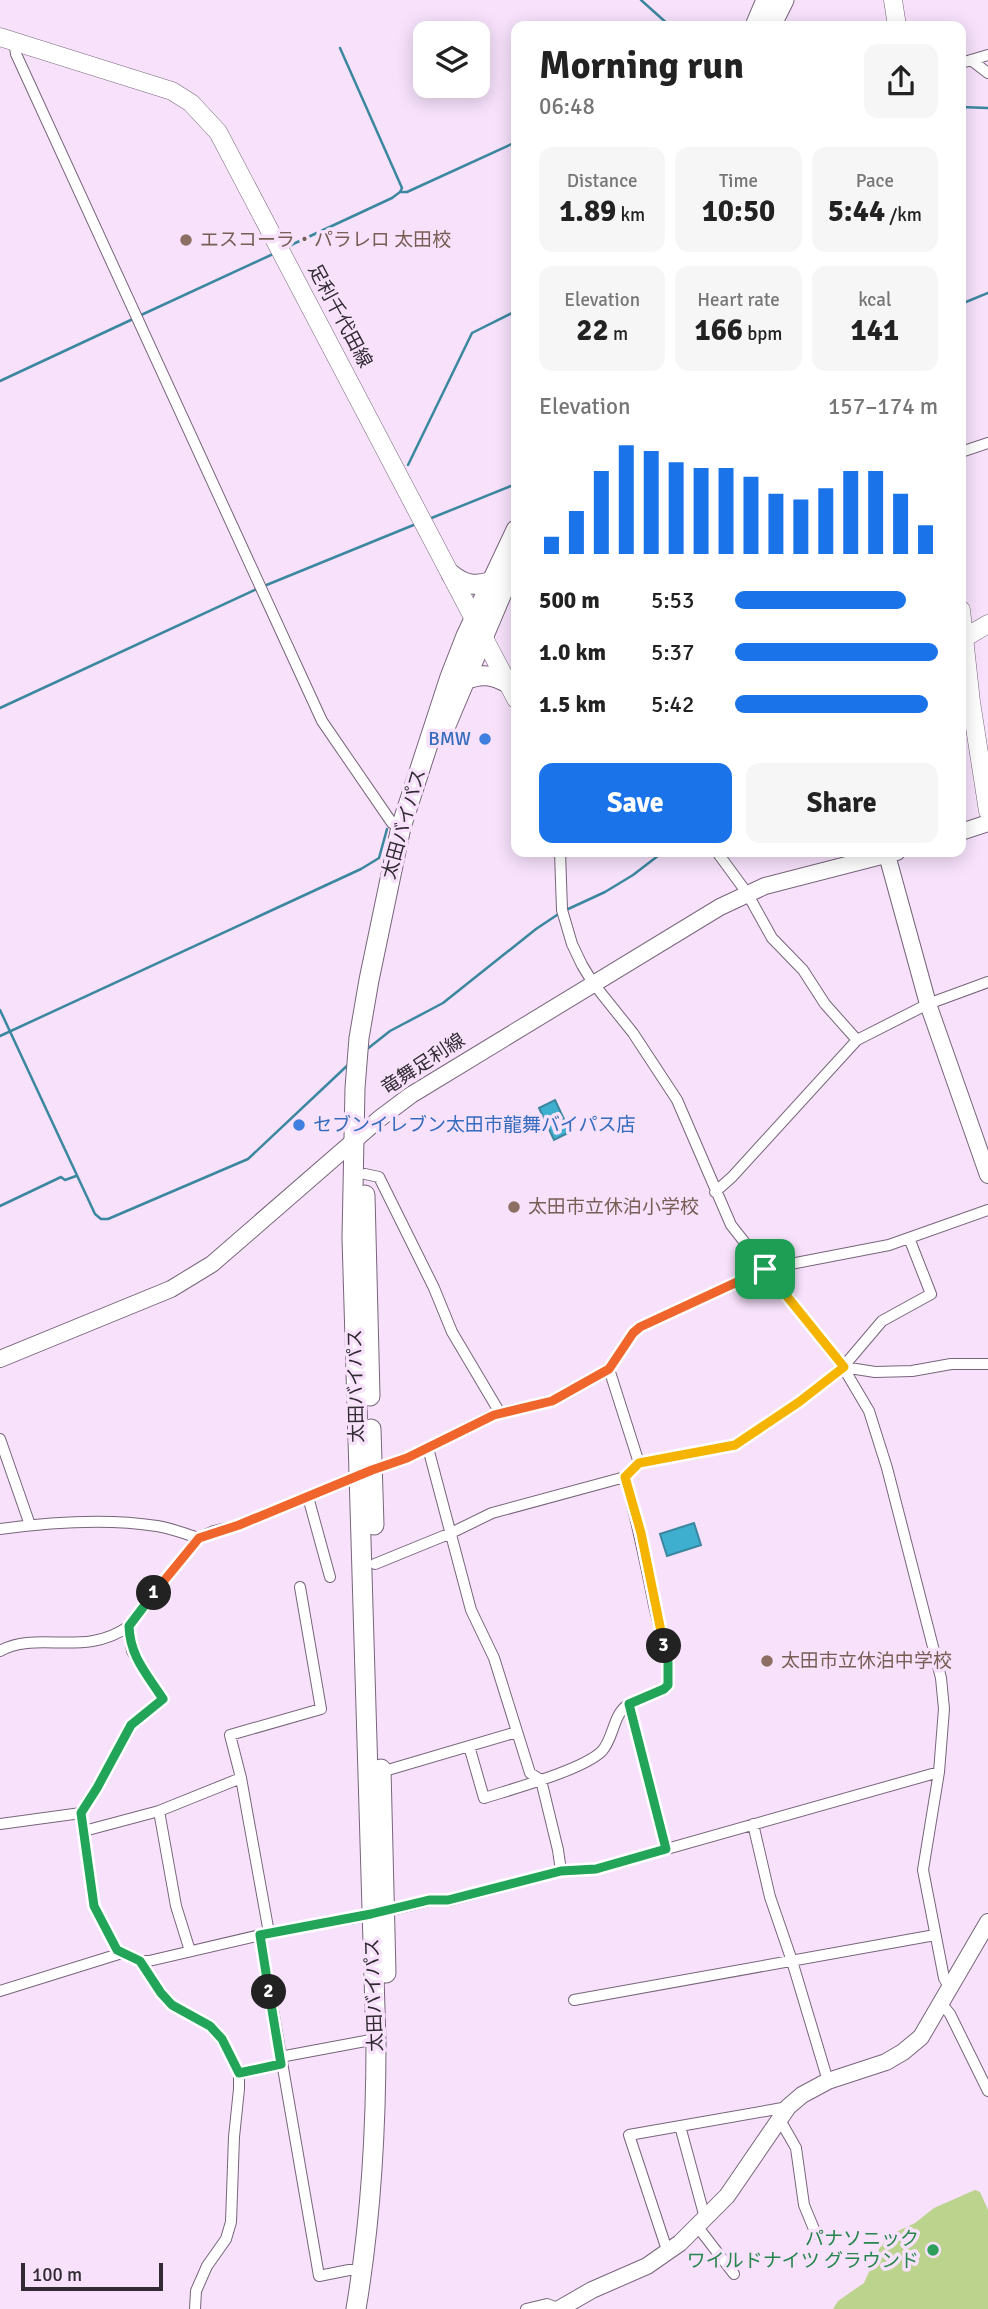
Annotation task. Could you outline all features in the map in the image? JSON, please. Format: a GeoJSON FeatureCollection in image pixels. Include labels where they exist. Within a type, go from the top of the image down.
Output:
{"type":"FeatureCollection","features":[{"type":"Feature","properties":{"kind":"highway"},"geometry":{"type":"LineString","coordinates":[[757,21],[766,0]]}},
{"type":"Feature","properties":{"kind":"highway"},"geometry":{"type":"LineString","coordinates":[[774,21],[784,0]]}},
{"type":"Feature","properties":{"kind":"highway","name":"太田バイパス"},"geometry":{"type":"LineString","coordinates":[[370,2309],[385,2169],[388,2113],[378,1912],[365,1473],[352,1238],[358,1137],[388,933],[407,851],[434,761],[465,680],[492,580],[511,540]]}},
{"type":"Feature","properties":{"kind":"highway","name":"太田バイパス"},"geometry":{"type":"LineString","coordinates":[[356,2309],[363,2270],[376,2112],[381,1772],[375,1563],[365,1473],[365,1174],[353,1119],[359,1038],[378,926],[401,827],[441,702],[511,569]]}},
{"type":"Feature","properties":{"kind":"highway"},"geometry":{"type":"LineString","coordinates":[[451,574],[472,585],[492,580]]}},
{"type":"Feature","properties":{"kind":"highway"},"geometry":{"type":"LineString","coordinates":[[465,680],[486,675],[511,690]]}},
{"type":"Feature","properties":{"kind":"main road"},"geometry":{"type":"LineString","coordinates":[[893,0],[896,21]]}},
{"type":"Feature","properties":{"kind":"main road","name":"足利千代田線"},"geometry":{"type":"LineString","coordinates":[[7,39],[172,91],[191,103],[207,119],[228,149],[511,689]]}},
{"type":"Feature","properties":{"kind":"main road"},"geometry":{"type":"LineString","coordinates":[[966,637],[988,624]]}},
{"type":"Feature","properties":{"kind":"main road"},"geometry":{"type":"LineString","coordinates":[[966,667],[988,811]]}},
{"type":"Feature","properties":{"kind":"main road"},"geometry":{"type":"LineString","coordinates":[[966,830],[988,823]]}},
{"type":"Feature","properties":{"kind":"main road","name":"竜舞足利線"},"geometry":{"type":"LineString","coordinates":[[0,1359],[171,1289],[192,1277],[212,1264],[358,1137],[411,1095],[593,983],[747,893],[783,881],[880,857]]}},
{"type":"Feature","properties":{"kind":"main road"},"geometry":{"type":"LineString","coordinates":[[893,857],[928,1004],[988,1175]]}},
{"type":"Feature","properties":{"kind":"main road"},"geometry":{"type":"LineString","coordinates":[[559,2309],[668,2253],[727,2196],[784,2114],[802,2095],[828,2081],[886,2062],[920,2037],[988,1922]]}},
{"type":"Feature","properties":{"kind":"street"},"geometry":{"type":"LineString","coordinates":[[7,39],[322,721],[392,823],[401,827]]}},
{"type":"Feature","properties":{"kind":"street"},"geometry":{"type":"LineString","coordinates":[[966,61],[988,55]]}},
{"type":"Feature","properties":{"kind":"street"},"geometry":{"type":"LineString","coordinates":[[966,61],[988,73]]}},
{"type":"Feature","properties":{"kind":"street"},"geometry":{"type":"LineString","coordinates":[[966,450],[988,443]]}},
{"type":"Feature","properties":{"kind":"street"},"geometry":{"type":"LineString","coordinates":[[560,857],[564,920],[572,944],[593,983],[633,1033],[677,1100],[731,1225],[844,1367],[869,1411],[941,1678],[944,1709],[939,1772],[923,1870],[944,1978],[950,1989]]}},
{"type":"Feature","properties":{"kind":"street"},"geometry":{"type":"LineString","coordinates":[[721,857],[747,893],[772,937],[803,970],[825,1004],[856,1040]]}},
{"type":"Feature","properties":{"kind":"street"},"geometry":{"type":"LineString","coordinates":[[715,1192],[732,1177],[856,1040],[928,1004],[988,982]]}},
{"type":"Feature","properties":{"kind":"street"},"geometry":{"type":"LineString","coordinates":[[365,1174],[379,1177],[434,1287],[452,1332],[500,1413]]}},
{"type":"Feature","properties":{"kind":"street"},"geometry":{"type":"LineString","coordinates":[[0,1651],[9,1646],[24,1644],[101,1640],[129,1626],[199,1538],[239,1525],[428,1448],[500,1413],[552,1401],[609,1369],[640,1327],[765,1269],[889,1245],[988,1210]]}},
{"type":"Feature","properties":{"kind":"street"},"geometry":{"type":"LineString","coordinates":[[375,1563],[451,1533],[492,1513],[625,1477],[639,1463],[735,1445],[799,1402],[844,1367],[882,1321],[931,1294],[909,1238]]}},
{"type":"Feature","properties":{"kind":"street"},"geometry":{"type":"LineString","coordinates":[[844,1367],[876,1372],[912,1371],[951,1364],[988,1364]]}},
{"type":"Feature","properties":{"kind":"street"},"geometry":{"type":"LineString","coordinates":[[609,1369],[639,1463]]}},
{"type":"Feature","properties":{"kind":"street"},"geometry":{"type":"LineString","coordinates":[[0,1439],[30,1525]]}},
{"type":"Feature","properties":{"kind":"street"},"geometry":{"type":"LineString","coordinates":[[428,1448],[471,1610],[494,1658],[530,1773],[541,1780],[561,1871]]}},
{"type":"Feature","properties":{"kind":"street"},"geometry":{"type":"LineString","coordinates":[[469,1746],[484,1798],[541,1780],[594,1758],[605,1748],[622,1708],[668,1685],[668,1662],[641,1533],[625,1477]]}},
{"type":"Feature","properties":{"kind":"street"},"geometry":{"type":"LineString","coordinates":[[308,1497],[330,1577]]}},
{"type":"Feature","properties":{"kind":"street"},"geometry":{"type":"LineString","coordinates":[[0,1529],[30,1525],[128,1522],[160,1526],[199,1538]]}},
{"type":"Feature","properties":{"kind":"street"},"geometry":{"type":"LineString","coordinates":[[300,1587],[321,1709],[230,1735],[241,1778],[281,2061],[319,2276],[363,2270]]}},
{"type":"Feature","properties":{"kind":"street"},"geometry":{"type":"LineString","coordinates":[[129,1626],[132,1651],[163,1699],[131,1725],[81,1813],[94,1906],[117,1950],[140,1961],[172,2005],[210,2026],[222,2039],[239,2073],[231,2222],[226,2239],[207,2266],[196,2291],[195,2309]]}},
{"type":"Feature","properties":{"kind":"street"},"geometry":{"type":"LineString","coordinates":[[629,1704],[666,1849]]}},
{"type":"Feature","properties":{"kind":"street"},"geometry":{"type":"LineString","coordinates":[[381,1772],[517,1732]]}},
{"type":"Feature","properties":{"kind":"street"},"geometry":{"type":"LineString","coordinates":[[140,1961],[429,1900],[448,1900],[561,1871],[596,1869],[939,1772]]}},
{"type":"Feature","properties":{"kind":"street"},"geometry":{"type":"LineString","coordinates":[[84,1831],[159,1811],[241,1778]]}},
{"type":"Feature","properties":{"kind":"street"},"geometry":{"type":"LineString","coordinates":[[159,1811],[176,1906],[190,1951]]}},
{"type":"Feature","properties":{"kind":"street"},"geometry":{"type":"LineString","coordinates":[[0,1824],[81,1813]]}},
{"type":"Feature","properties":{"kind":"street"},"geometry":{"type":"LineString","coordinates":[[753,1824],[770,1897],[828,2081]]}},
{"type":"Feature","properties":{"kind":"street"},"geometry":{"type":"LineString","coordinates":[[574,2000],[935,1935]]}},
{"type":"Feature","properties":{"kind":"street"},"geometry":{"type":"LineString","coordinates":[[0,1991],[122,1953]]}},
{"type":"Feature","properties":{"kind":"street"},"geometry":{"type":"LineString","coordinates":[[941,2003],[950,2014],[988,2091]]}},
{"type":"Feature","properties":{"kind":"street"},"geometry":{"type":"LineString","coordinates":[[239,2073],[376,2039]]}},
{"type":"Feature","properties":{"kind":"street"},"geometry":{"type":"LineString","coordinates":[[668,2253],[629,2135],[680,2126],[784,2114],[796,2148],[804,2205],[816,2234]]}},
{"type":"Feature","properties":{"kind":"street"},"geometry":{"type":"LineString","coordinates":[[680,2126],[701,2222],[734,2274]]}},
{"type":"Feature","properties":{"kind":"street"},"geometry":{"type":"LineString","coordinates":[[526,2309],[547,2304],[559,2309]]}},
{"type":"Feature","properties":{"kind":"green space","name":"パナソニック ワイルドナイツ グラウンド"},"geometry":{"type":"Polygon","coordinates":[[[975,2190],[980,2192],[988,2210],[988,2309],[833,2309],[838,2301],[864,2283],[881,2245],[887,2239],[934,2208],[975,2190]]]}},
{"type":"Feature","properties":{"kind":"water"},"geometry":{"type":"Polygon","coordinates":[[[555,1100],[570,1132],[554,1140],[539,1108],[555,1100]]]}},
{"type":"Feature","properties":{"kind":"water"},"geometry":{"type":"Polygon","coordinates":[[[694,1523],[701,1545],[667,1556],[660,1534],[694,1523]]]}},
{"type":"Feature","properties":{"kind":"waterway"},"geometry":{"type":"LineString","coordinates":[[641,0],[664,21]]}},
{"type":"Feature","properties":{"kind":"waterway"},"geometry":{"type":"LineString","coordinates":[[291,245],[392,198],[402,188],[340,48]]}},
{"type":"Feature","properties":{"kind":"waterway"},"geometry":{"type":"LineString","coordinates":[[966,107],[988,108]]}},
{"type":"Feature","properties":{"kind":"waterway"},"geometry":{"type":"LineString","coordinates":[[400,192],[407,192],[511,144]]}},
{"type":"Feature","properties":{"kind":"waterway"},"geometry":{"type":"LineString","coordinates":[[139,316],[273,254]]}},
{"type":"Feature","properties":{"kind":"waterway"},"geometry":{"type":"LineString","coordinates":[[966,302],[988,293]]}},
{"type":"Feature","properties":{"kind":"waterway"},"geometry":{"type":"LineString","coordinates":[[408,465],[472,333],[511,314]]}},
{"type":"Feature","properties":{"kind":"waterway"},"geometry":{"type":"LineString","coordinates":[[0,381],[133,319]]}},
{"type":"Feature","properties":{"kind":"waterway"},"geometry":{"type":"LineString","coordinates":[[429,519],[511,486]]}},
{"type":"Feature","properties":{"kind":"waterway"},"geometry":{"type":"LineString","coordinates":[[264,586],[416,524]]}},
{"type":"Feature","properties":{"kind":"waterway"},"geometry":{"type":"LineString","coordinates":[[0,708],[257,589]]}},
{"type":"Feature","properties":{"kind":"waterway"},"geometry":{"type":"LineString","coordinates":[[0,1036],[361,869],[379,858],[387,829]]}},
{"type":"Feature","properties":{"kind":"waterway"},"geometry":{"type":"LineString","coordinates":[[566,910],[605,892],[656,857]]}},
{"type":"Feature","properties":{"kind":"waterway"},"geometry":{"type":"LineString","coordinates":[[366,1050],[390,1031],[443,1003],[560,913]]}},
{"type":"Feature","properties":{"kind":"waterway"},"geometry":{"type":"LineString","coordinates":[[0,1010],[95,1214],[101,1219],[108,1219],[248,1159],[350,1063]]}},
{"type":"Feature","properties":{"kind":"waterway"},"geometry":{"type":"LineString","coordinates":[[0,1206],[61,1177],[65,1180],[76,1176]]}},
{"type":"Feature","properties":{"kind":"place","name":"エスコーラ・パラレロ 太田校"},"geometry":{"type":"Point","coordinates":[186,240]}},
{"type":"Feature","properties":{"kind":"place","name":"BMW"},"geometry":{"type":"Point","coordinates":[485,739]}},
{"type":"Feature","properties":{"kind":"place","name":"セブンイレブン太田市龍舞バイパス店"},"geometry":{"type":"Point","coordinates":[299,1125]}},
{"type":"Feature","properties":{"kind":"place","name":"太田市立休泊小学校"},"geometry":{"type":"Point","coordinates":[514,1207]}},
{"type":"Feature","properties":{"kind":"place","name":"太田市立休泊中学校"},"geometry":{"type":"Point","coordinates":[767,1661]}},
{"type":"Feature","properties":{"kind":"place","name":"パナソニック ワイルドナイツ グラウンド"},"geometry":{"type":"Point","coordinates":[933,2250]}},
{"type":"Feature","properties":{"kind":"route"},"geometry":{"type":"LineString","coordinates":[[765,1269],[844,1367],[799,1402],[735,1445],[639,1463],[625,1477],[641,1533],[668,1662],[668,1685],[629,1704],[666,1849],[596,1869],[561,1871],[448,1900],[429,1900],[260,1935],[281,2064],[239,2073],[222,2039],[210,2026],[172,2005],[140,1961],[117,1950],[94,1906],[81,1813],[131,1725],[163,1699],[132,1651],[129,1626],[199,1538],[239,1525],[407,1458],[494,1415],[552,1401],[609,1369],[640,1327],[765,1269]]}}]}
